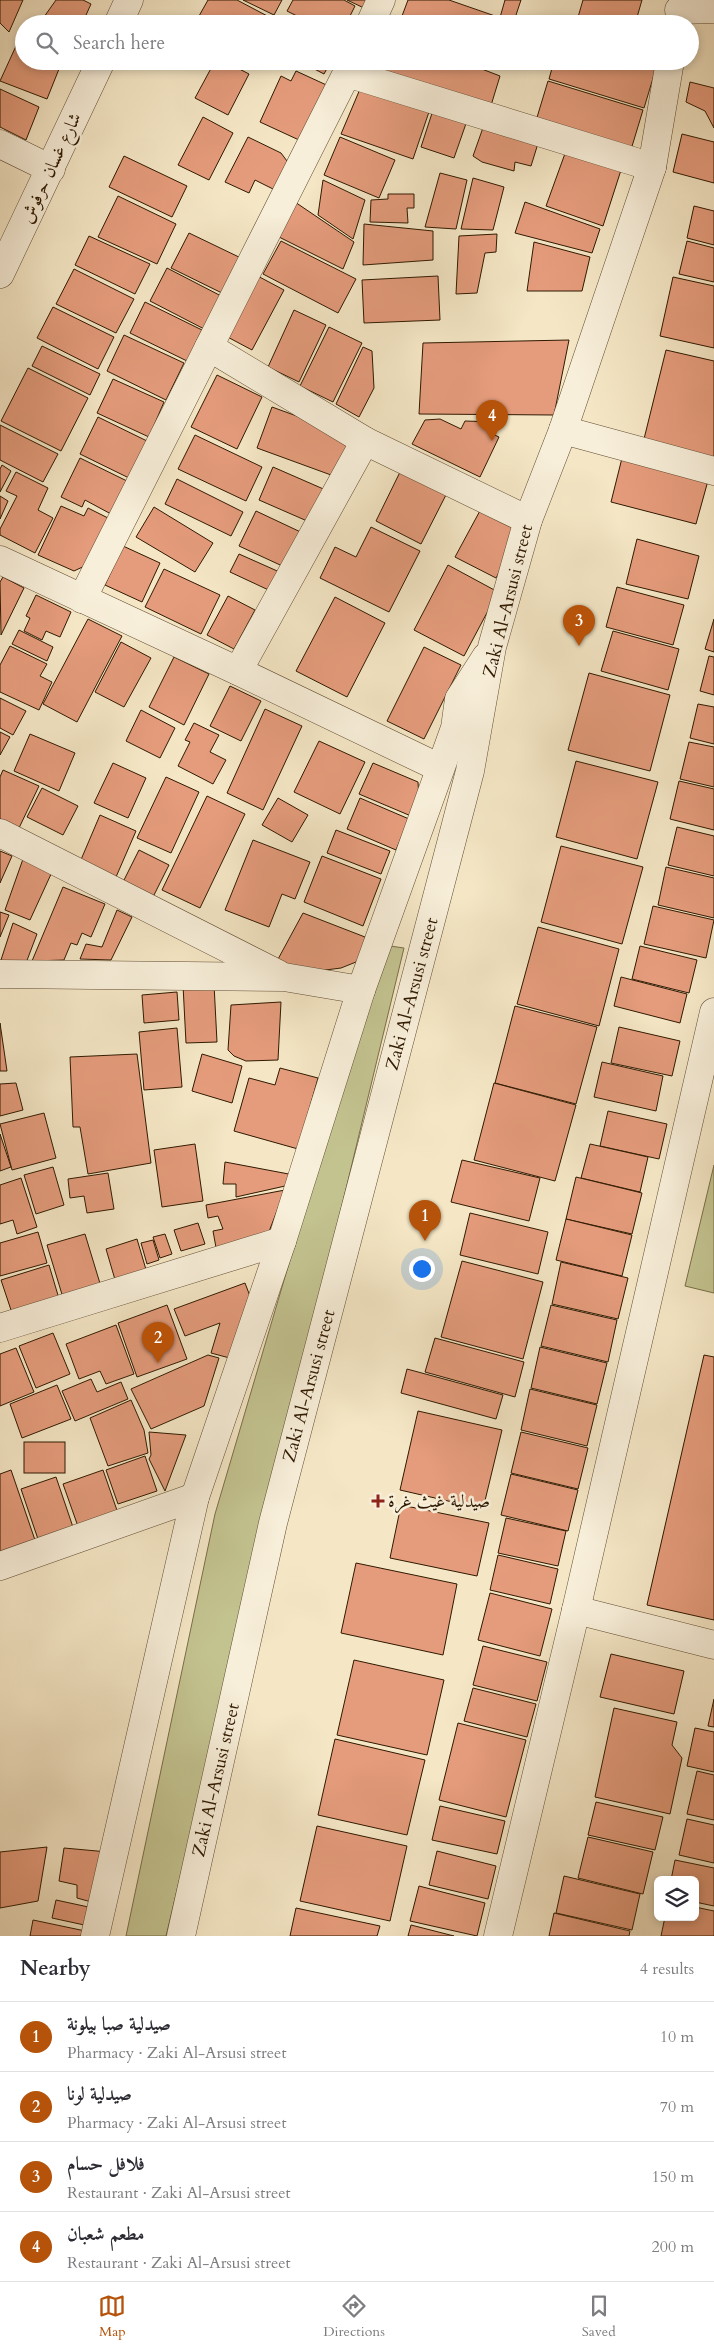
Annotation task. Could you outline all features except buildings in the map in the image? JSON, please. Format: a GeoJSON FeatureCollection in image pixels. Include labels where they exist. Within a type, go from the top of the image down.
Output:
{"type":"FeatureCollection","features":[{"type":"Feature","properties":{"kind":"street"},"geometry":{"type":"LineString","coordinates":[[122,15],[129,0]]}},
{"type":"Feature","properties":{"kind":"street"},"geometry":{"type":"LineString","coordinates":[[374,15],[381,0]]}},
{"type":"Feature","properties":{"kind":"street"},"geometry":{"type":"LineString","coordinates":[[680,11],[714,10]]}},
{"type":"Feature","properties":{"kind":"street","name":"شارع غسان حرفوش"},"geometry":{"type":"LineString","coordinates":[[0,274],[97,70]]}},
{"type":"Feature","properties":{"kind":"street"},"geometry":{"type":"LineString","coordinates":[[82,599],[348,70]]}},
{"type":"Feature","properties":{"kind":"street"},"geometry":{"type":"LineString","coordinates":[[359,70],[652,167]]}},
{"type":"Feature","properties":{"kind":"street","name":"Zaki Al-Arsusi street"},"geometry":{"type":"LineString","coordinates":[[181,1936],[273,1523],[470,771],[492,647],[528,520],[562,430],[652,167],[668,70]]}},
{"type":"Feature","properties":{"kind":"street"},"geometry":{"type":"LineString","coordinates":[[0,144],[51,169]]}},
{"type":"Feature","properties":{"kind":"street"},"geometry":{"type":"LineString","coordinates":[[209,347],[366,441],[528,520]]}},
{"type":"Feature","properties":{"kind":"street"},"geometry":{"type":"LineString","coordinates":[[562,430],[714,471]]}},
{"type":"Feature","properties":{"kind":"street"},"geometry":{"type":"LineString","coordinates":[[238,670],[366,441]]}},
{"type":"Feature","properties":{"kind":"street"},"geometry":{"type":"LineString","coordinates":[[0,560],[238,670],[440,768]]}},
{"type":"Feature","properties":{"kind":"street"},"geometry":{"type":"LineString","coordinates":[[94,1936],[195,1497],[282,1241],[361,990],[455,728],[459,700],[492,647]]}},
{"type":"Feature","properties":{"kind":"street"},"geometry":{"type":"LineString","coordinates":[[0,833],[284,976]]}},
{"type":"Feature","properties":{"kind":"street"},"geometry":{"type":"LineString","coordinates":[[0,974],[284,976],[361,990]]}},
{"type":"Feature","properties":{"kind":"street"},"geometry":{"type":"LineString","coordinates":[[498,1936],[576,1610],[714,1012]]}},
{"type":"Feature","properties":{"kind":"street"},"geometry":{"type":"LineString","coordinates":[[0,1328],[282,1241]]}},
{"type":"Feature","properties":{"kind":"street"},"geometry":{"type":"LineString","coordinates":[[0,1566],[195,1497]]}},
{"type":"Feature","properties":{"kind":"street"},"geometry":{"type":"LineString","coordinates":[[576,1610],[714,1645]]}},
{"type":"Feature","properties":{"kind":"green space"},"geometry":{"type":"Polygon","coordinates":[[[383,945],[404,948],[166,1936],[126,1936],[215,1514],[383,945]]]}},
{"type":"Feature","properties":{"kind":"green space"},"geometry":{"type":"Polygon","coordinates":[[[714,1165],[714,1293],[685,1286],[714,1165]]]}},
{"type":"Feature","properties":{"kind":"place","name":"مطعم شعبان"},"geometry":{"type":"Point","coordinates":[492,441]}},
{"type":"Feature","properties":{"kind":"place","name":"فلافل حسام"},"geometry":{"type":"Point","coordinates":[579,646]}},
{"type":"Feature","properties":{"kind":"place","name":"صيدلية صبا بيلونة"},"geometry":{"type":"Point","coordinates":[425,1241]}},
{"type":"Feature","properties":{"kind":"place","name":"صيدلية لونا"},"geometry":{"type":"Point","coordinates":[158,1363]}},
{"type":"Feature","properties":{"kind":"place","name":"صيدلية غيث غرة"},"geometry":{"type":"Point","coordinates":[378,1501]}}]}
